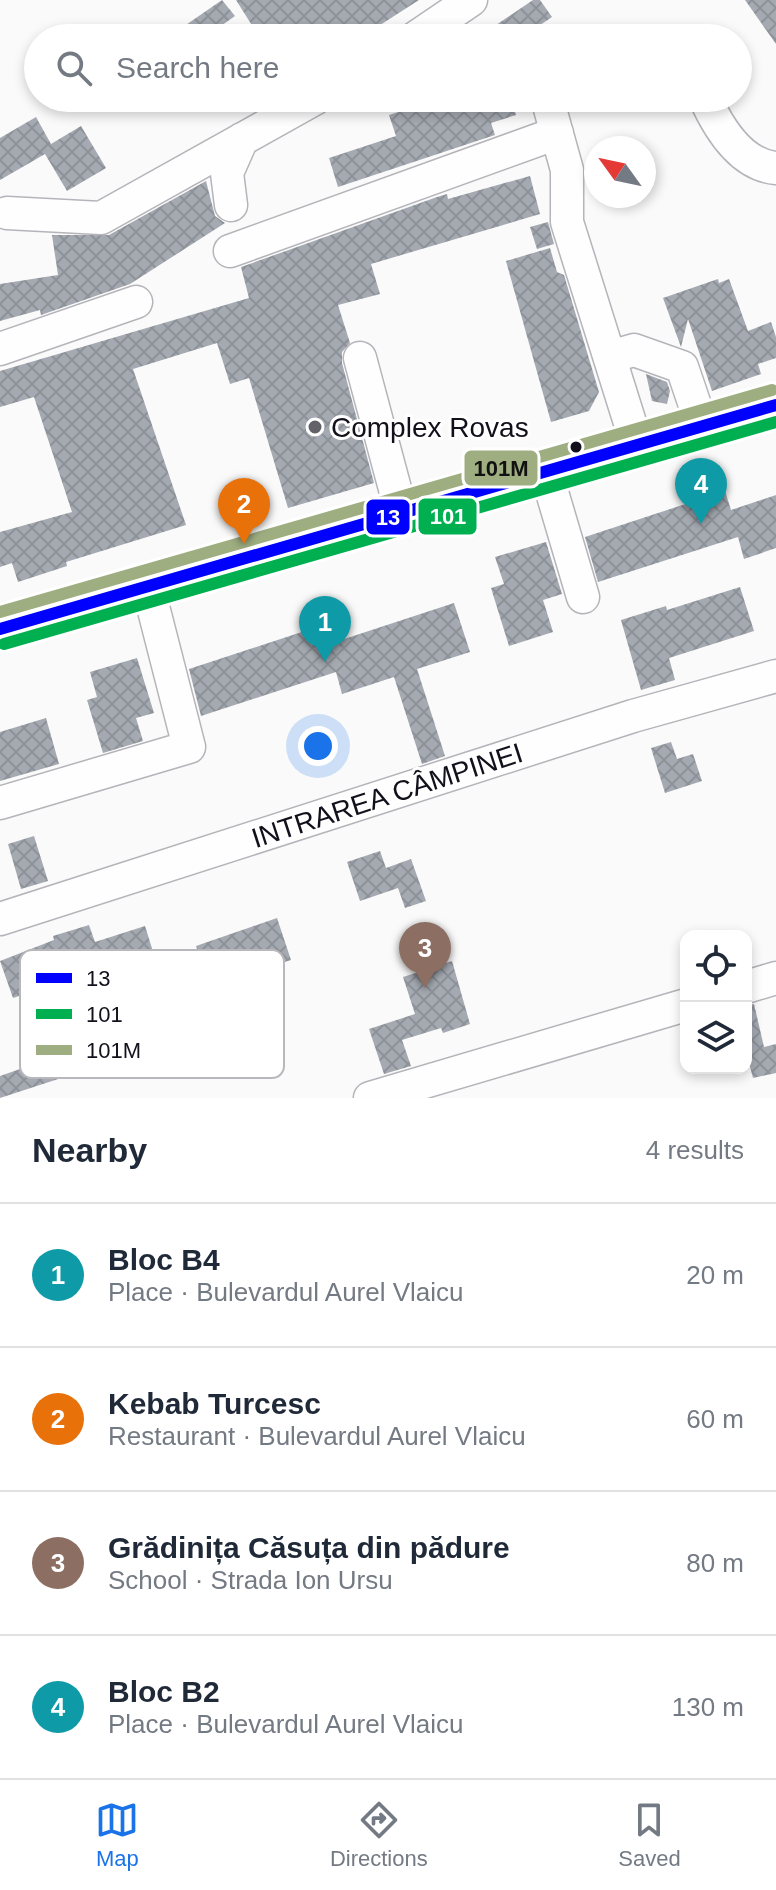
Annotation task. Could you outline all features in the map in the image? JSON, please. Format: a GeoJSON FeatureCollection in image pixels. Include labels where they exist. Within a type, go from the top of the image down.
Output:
{"type":"FeatureCollection","features":[{"type":"Feature","properties":{"kind":"main road"},"geometry":{"type":"LineString","coordinates":[[0,629],[776,405]]}},
{"type":"Feature","properties":{"kind":"street"},"geometry":{"type":"LineString","coordinates":[[436,24],[471,0]]}},
{"type":"Feature","properties":{"kind":"street"},"geometry":{"type":"LineString","coordinates":[[7,213],[101,218],[291,112]]}},
{"type":"Feature","properties":{"kind":"street"},"geometry":{"type":"LineString","coordinates":[[551,112],[567,170],[567,222],[637,445]]}},
{"type":"Feature","properties":{"kind":"street"},"geometry":{"type":"LineString","coordinates":[[711,112],[715,122],[740,152],[763,167],[776,168]]}},
{"type":"Feature","properties":{"kind":"street"},"geometry":{"type":"LineString","coordinates":[[230,251],[557,133]]}},
{"type":"Feature","properties":{"kind":"street"},"geometry":{"type":"LineString","coordinates":[[231,205],[227,173],[242,139]]}},
{"type":"Feature","properties":{"kind":"street"},"geometry":{"type":"LineString","coordinates":[[0,349],[136,302]]}},
{"type":"Feature","properties":{"kind":"street"},"geometry":{"type":"LineString","coordinates":[[610,357],[634,350],[682,367],[702,426]]}},
{"type":"Feature","properties":{"kind":"street"},"geometry":{"type":"LineString","coordinates":[[360,358],[402,515]]}},
{"type":"Feature","properties":{"kind":"street"},"geometry":{"type":"LineString","coordinates":[[546,472],[583,597]]}},
{"type":"Feature","properties":{"kind":"street"},"geometry":{"type":"LineString","coordinates":[[0,803],[189,747],[148,587]]}},
{"type":"Feature","properties":{"kind":"street","name":"INTRAREA CÂMPINEI"},"geometry":{"type":"LineString","coordinates":[[0,919],[633,716],[776,676]]}},
{"type":"Feature","properties":{"kind":"street"},"geometry":{"type":"LineString","coordinates":[[752,985],[776,978]]}},
{"type":"Feature","properties":{"kind":"street"},"geometry":{"type":"LineString","coordinates":[[370,1098],[680,1007]]}},
{"type":"Feature","properties":{"kind":"building"},"geometry":{"type":"Polygon","coordinates":[[[222,0],[235,16],[224,24],[187,24],[222,0]]]}},
{"type":"Feature","properties":{"kind":"building"},"geometry":{"type":"Polygon","coordinates":[[[236,0],[419,0],[382,24],[251,24],[236,0]]]}},
{"type":"Feature","properties":{"kind":"building"},"geometry":{"type":"Polygon","coordinates":[[[533,0],[540,0],[552,17],[542,24],[498,24],[533,0]]]}},
{"type":"Feature","properties":{"kind":"building"},"geometry":{"type":"Polygon","coordinates":[[[745,0],[776,0],[776,44],[745,0]]]}},
{"type":"Feature","properties":{"kind":"building"},"geometry":{"type":"Polygon","coordinates":[[[398,112],[515,112],[516,115],[491,123],[495,135],[338,187],[329,158],[396,136],[389,115],[398,112]]]}},
{"type":"Feature","properties":{"kind":"building"},"geometry":{"type":"Polygon","coordinates":[[[36,117],[51,144],[81,126],[106,168],[67,191],[45,154],[0,180],[0,138],[36,117]]]}},
{"type":"Feature","properties":{"kind":"building"},"geometry":{"type":"Polygon","coordinates":[[[530,176],[540,214],[371,264],[380,294],[338,305],[350,343],[342,352],[342,363],[374,483],[288,508],[249,378],[230,384],[217,343],[133,369],[186,525],[66,562],[67,566],[18,582],[12,563],[0,567],[0,532],[72,512],[34,397],[0,407],[0,371],[249,298],[241,267],[437,197],[447,194],[448,199],[530,176]]]}},
{"type":"Feature","properties":{"kind":"building"},"geometry":{"type":"Polygon","coordinates":[[[206,181],[215,216],[225,223],[130,284],[41,315],[40,310],[0,321],[0,284],[58,275],[52,235],[109,235],[206,181]]]}},
{"type":"Feature","properties":{"kind":"building"},"geometry":{"type":"Polygon","coordinates":[[[548,222],[554,244],[537,249],[530,227],[548,222]]]}},
{"type":"Feature","properties":{"kind":"building"},"geometry":{"type":"Polygon","coordinates":[[[550,248],[557,272],[564,275],[599,392],[589,411],[551,422],[506,261],[550,248]]]}},
{"type":"Feature","properties":{"kind":"building"},"geometry":{"type":"Polygon","coordinates":[[[718,279],[719,283],[729,279],[748,331],[771,322],[776,337],[776,358],[758,364],[761,374],[712,391],[688,319],[681,347],[663,298],[718,279]]]}},
{"type":"Feature","properties":{"kind":"building"},"geometry":{"type":"Polygon","coordinates":[[[646,374],[667,382],[670,391],[667,404],[652,401],[646,374]]]}},
{"type":"Feature","properties":{"kind":"building"},"geometry":{"type":"Polygon","coordinates":[[[725,491],[731,510],[776,495],[776,548],[744,559],[738,537],[598,582],[585,537],[725,491]]]}},
{"type":"Feature","properties":{"kind":"building"},"geometry":{"type":"Polygon","coordinates":[[[546,542],[562,594],[543,600],[553,632],[509,646],[491,588],[504,584],[495,557],[546,542]]]}},
{"type":"Feature","properties":{"kind":"building"},"geometry":{"type":"Polygon","coordinates":[[[740,587],[754,631],[669,658],[675,680],[641,690],[621,620],[666,606],[667,610],[740,587]]]}},
{"type":"Feature","properties":{"kind":"building"},"geometry":{"type":"Polygon","coordinates":[[[454,603],[470,652],[417,669],[445,756],[422,764],[394,677],[342,694],[336,672],[201,716],[189,669],[323,625],[329,644],[454,603]]]}},
{"type":"Feature","properties":{"kind":"building"},"geometry":{"type":"Polygon","coordinates":[[[137,658],[154,713],[136,718],[143,741],[103,753],[87,700],[97,697],[90,672],[137,658]]]}},
{"type":"Feature","properties":{"kind":"building"},"geometry":{"type":"Polygon","coordinates":[[[46,718],[59,764],[0,781],[0,732],[46,718]]]}},
{"type":"Feature","properties":{"kind":"building"},"geometry":{"type":"Polygon","coordinates":[[[671,742],[677,759],[693,754],[702,781],[665,793],[651,748],[671,742]]]}},
{"type":"Feature","properties":{"kind":"building"},"geometry":{"type":"Polygon","coordinates":[[[34,836],[48,881],[21,889],[8,844],[34,836]]]}},
{"type":"Feature","properties":{"kind":"building"},"geometry":{"type":"Polygon","coordinates":[[[380,851],[386,868],[411,859],[426,901],[405,908],[398,888],[360,901],[347,862],[380,851]]]}},
{"type":"Feature","properties":{"kind":"building"},"geometry":{"type":"Polygon","coordinates":[[[277,918],[291,960],[284,962],[284,950],[197,950],[196,946],[277,918]]]}},
{"type":"Feature","properties":{"kind":"building"},"geometry":{"type":"Polygon","coordinates":[[[89,925],[95,942],[145,926],[153,950],[28,950],[54,940],[53,936],[89,925]]]}},
{"type":"Feature","properties":{"kind":"building"},"geometry":{"type":"Polygon","coordinates":[[[20,953],[20,996],[13,998],[0,961],[20,953]]]}},
{"type":"Feature","properties":{"kind":"building"},"geometry":{"type":"Polygon","coordinates":[[[452,961],[470,1024],[443,1033],[441,1028],[402,1040],[411,1066],[384,1074],[369,1029],[415,1014],[403,977],[452,961]]]}},
{"type":"Feature","properties":{"kind":"building"},"geometry":{"type":"Polygon","coordinates":[[[752,1004],[764,1047],[776,1044],[776,1073],[753,1078],[752,1074],[752,1004]]]}},
{"type":"Feature","properties":{"kind":"building"},"geometry":{"type":"Polygon","coordinates":[[[20,1069],[20,1078],[61,1078],[0,1098],[0,1076],[20,1069]]]}},
{"type":"Feature","properties":{"kind":"transit line","name":"101M"},"geometry":{"type":"LineString","coordinates":[[0,612],[772,390]]}},
{"type":"Feature","properties":{"kind":"transit line","name":"13"},"geometry":{"type":"LineString","coordinates":[[0,629],[776,405]]}},
{"type":"Feature","properties":{"kind":"transit line","name":"101"},"geometry":{"type":"LineString","coordinates":[[4,644],[776,422]]}},
{"type":"Feature","properties":{"kind":"place","name":"Complex Rovas"},"geometry":{"type":"Point","coordinates":[315,427]}},
{"type":"Feature","properties":{"kind":"place","name":"Bloc B2"},"geometry":{"type":"Point","coordinates":[701,524]}},
{"type":"Feature","properties":{"kind":"place","name":"Kebab Turcesc"},"geometry":{"type":"Point","coordinates":[244,544]}},
{"type":"Feature","properties":{"kind":"place","name":"Bloc B4"},"geometry":{"type":"Point","coordinates":[325,662]}},
{"type":"Feature","properties":{"kind":"place","name":"Grădinița Căsuța din pădure"},"geometry":{"type":"Point","coordinates":[425,988]}}]}
